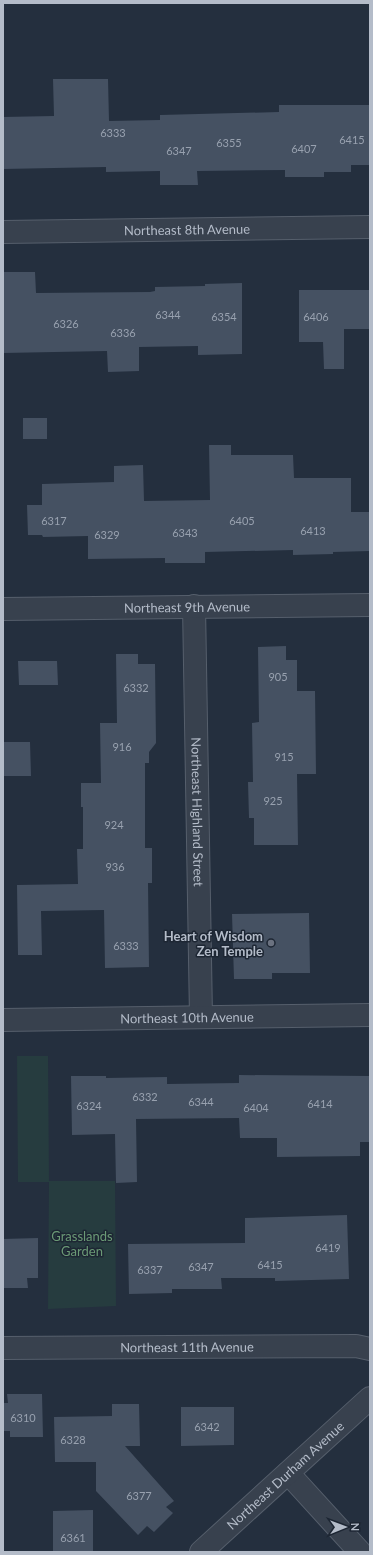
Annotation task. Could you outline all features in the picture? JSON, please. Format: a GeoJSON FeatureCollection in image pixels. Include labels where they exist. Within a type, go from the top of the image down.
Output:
{"type":"FeatureCollection","features":[{"type":"Feature","properties":{"kind":"street","name":"Northeast 8th Avenue"},"geometry":{"type":"LineString","coordinates":[[3,232],[370,227]]}},
{"type":"Feature","properties":{"kind":"street","name":"Northeast 9th Avenue"},"geometry":{"type":"LineString","coordinates":[[3,609],[370,604]]}},
{"type":"Feature","properties":{"kind":"street","name":"Northeast Highland Street"},"geometry":{"type":"LineString","coordinates":[[194,606],[201,1017]]}},
{"type":"Feature","properties":{"kind":"street","name":"Northeast 10th Avenue"},"geometry":{"type":"LineString","coordinates":[[3,1020],[370,1015]]}},
{"type":"Feature","properties":{"kind":"street","name":"Northeast 11th Avenue"},"geometry":{"type":"LineString","coordinates":[[3,1348],[356,1346],[370,1349]]}},
{"type":"Feature","properties":{"kind":"street","name":"Northeast Durham Avenue"},"geometry":{"type":"LineString","coordinates":[[201,1552],[370,1398]]}},
{"type":"Feature","properties":{"kind":"street"},"geometry":{"type":"LineString","coordinates":[[288,1473],[360,1552]]}},
{"type":"Feature","properties":{"kind":"green space","name":"Grasslands Garden"},"geometry":{"type":"Polygon","coordinates":[[[17,1056],[48,1056],[49,1181],[115,1181],[116,1306],[48,1309],[49,1182],[18,1182],[17,1056]]]}},
{"type":"Feature","properties":{"kind":"building"},"geometry":{"type":"Polygon","coordinates":[[[53,79],[108,79],[109,121],[160,120],[160,115],[279,112],[279,105],[370,105],[370,165],[351,165],[351,172],[324,172],[324,177],[285,177],[285,170],[197,171],[198,185],[160,185],[160,171],[106,172],[106,167],[3,169],[3,117],[54,116],[53,79]]]}},
{"type":"Feature","properties":{"kind":"building"},"geometry":{"type":"Polygon","coordinates":[[[3,272],[35,272],[36,293],[150,292],[155,291],[155,287],[205,286],[205,284],[242,283],[242,354],[198,355],[198,346],[139,347],[139,371],[108,372],[107,351],[3,353],[3,272]]]}},
{"type":"Feature","properties":{"kind":"building"},"geometry":{"type":"Polygon","coordinates":[[[299,290],[370,290],[370,329],[344,329],[344,369],[324,369],[323,342],[299,342],[299,290]]]}},
{"type":"Feature","properties":{"kind":"building"},"geometry":{"type":"Polygon","coordinates":[[[23,418],[47,418],[47,439],[23,439],[23,418]]]}},
{"type":"Feature","properties":{"kind":"building"},"geometry":{"type":"Polygon","coordinates":[[[209,445],[231,445],[231,455],[293,455],[294,478],[351,478],[351,512],[370,512],[370,551],[293,555],[293,550],[205,552],[205,563],[165,563],[165,558],[88,559],[88,536],[43,537],[42,535],[28,535],[27,505],[42,505],[42,484],[114,482],[114,466],[143,465],[144,501],[210,500],[209,445]]]}},
{"type":"Feature","properties":{"kind":"building"},"geometry":{"type":"Polygon","coordinates":[[[286,646],[286,660],[297,660],[297,691],[315,691],[316,774],[297,774],[298,845],[254,845],[254,818],[249,818],[248,782],[253,782],[252,723],[259,722],[258,647],[286,646]]]}},
{"type":"Feature","properties":{"kind":"building"},"geometry":{"type":"Polygon","coordinates":[[[116,654],[138,654],[138,664],[155,664],[156,743],[149,752],[149,763],[145,763],[145,848],[152,848],[152,883],[148,883],[149,967],[105,968],[104,910],[41,911],[42,955],[18,955],[17,885],[78,884],[77,849],[83,849],[83,807],[81,807],[81,783],[101,783],[100,723],[117,723],[116,654]]]}},
{"type":"Feature","properties":{"kind":"building"},"geometry":{"type":"Polygon","coordinates":[[[18,661],[57,661],[58,685],[19,685],[18,661]]]}},
{"type":"Feature","properties":{"kind":"building"},"geometry":{"type":"Polygon","coordinates":[[[3,742],[30,742],[31,776],[3,776],[3,742]]]}},
{"type":"Feature","properties":{"kind":"building","name":"Heart of Wisdom Zen Temple"},"geometry":{"type":"Polygon","coordinates":[[[309,913],[310,973],[272,973],[272,979],[234,979],[232,914],[309,913]]]}},
{"type":"Feature","properties":{"kind":"building"},"geometry":{"type":"Polygon","coordinates":[[[239,1075],[370,1076],[370,1142],[360,1142],[360,1156],[277,1157],[277,1138],[240,1138],[239,1118],[136,1119],[137,1182],[116,1183],[115,1134],[72,1135],[71,1076],[106,1076],[106,1078],[167,1077],[167,1084],[239,1083],[239,1075]]]}},
{"type":"Feature","properties":{"kind":"building"},"geometry":{"type":"Polygon","coordinates":[[[347,1215],[349,1279],[275,1281],[275,1278],[221,1278],[222,1289],[172,1289],[172,1293],[129,1294],[128,1244],[245,1243],[245,1218],[347,1215]]]}},
{"type":"Feature","properties":{"kind":"building"},"geometry":{"type":"Polygon","coordinates":[[[38,1238],[38,1278],[27,1278],[28,1288],[3,1288],[3,1239],[38,1238]]]}},
{"type":"Feature","properties":{"kind":"building"},"geometry":{"type":"Polygon","coordinates":[[[7,1394],[42,1394],[43,1437],[10,1437],[10,1431],[3,1431],[3,1403],[8,1403],[7,1394]]]}},
{"type":"Feature","properties":{"kind":"building"},"geometry":{"type":"Polygon","coordinates":[[[112,1404],[139,1404],[140,1446],[125,1446],[174,1501],[166,1507],[173,1513],[154,1532],[147,1526],[138,1535],[96,1491],[96,1462],[55,1462],[54,1417],[112,1416],[112,1404]]]}},
{"type":"Feature","properties":{"kind":"building"},"geometry":{"type":"Polygon","coordinates":[[[181,1407],[234,1407],[234,1445],[181,1446],[181,1407]]]}},
{"type":"Feature","properties":{"kind":"building"},"geometry":{"type":"Polygon","coordinates":[[[93,1510],[93,1552],[53,1552],[53,1511],[93,1510]]]}},
{"type":"Feature","properties":{"kind":"place","name":"Heart of Wisdom Zen Temple"},"geometry":{"type":"Point","coordinates":[271,943]}}]}
